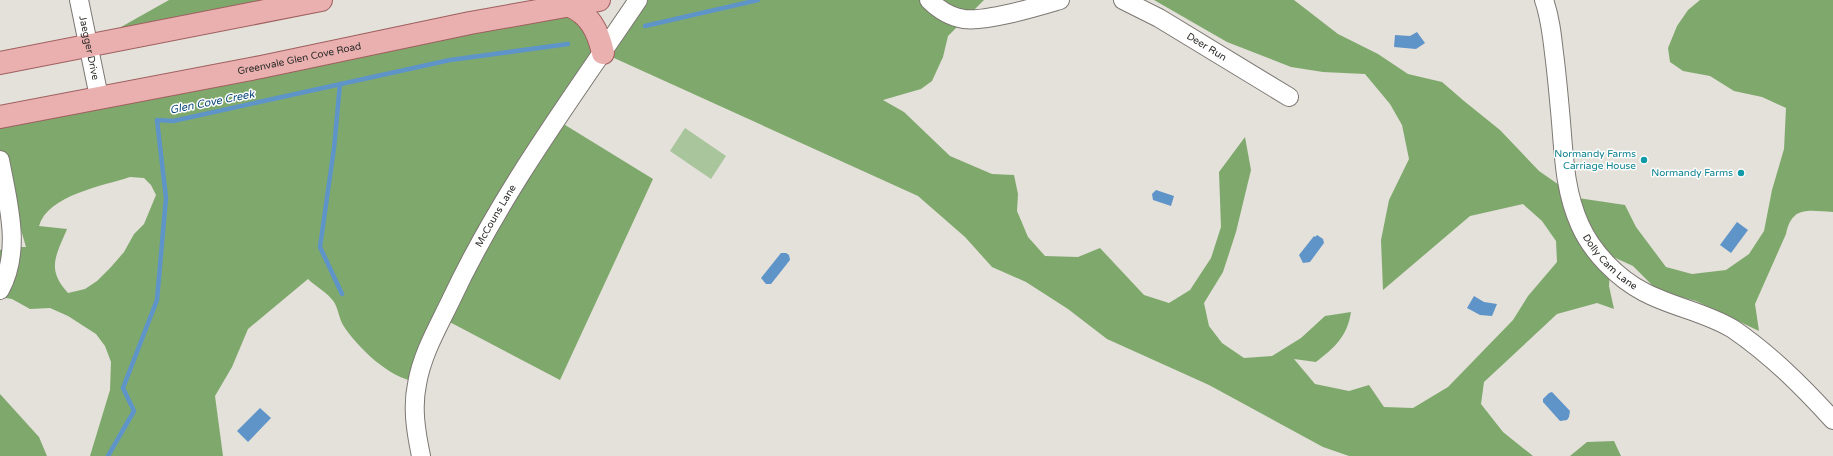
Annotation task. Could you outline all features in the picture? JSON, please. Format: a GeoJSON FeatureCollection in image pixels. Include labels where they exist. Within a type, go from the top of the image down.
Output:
{"type":"FeatureCollection","features":[{"type":"Feature","properties":{"kind":"main road"},"geometry":{"type":"LineString","coordinates":[[0,63],[322,0]]}},
{"type":"Feature","properties":{"kind":"main road","name":"Greenvale Glen Cove Road"},"geometry":{"type":"LineString","coordinates":[[0,117],[261,67],[470,22],[599,0]]}},
{"type":"Feature","properties":{"kind":"main road"},"geometry":{"type":"LineString","coordinates":[[568,6],[577,9],[591,23],[597,32],[603,53]]}},
{"type":"Feature","properties":{"kind":"street","name":"Jaegger Drive"},"geometry":{"type":"LineString","coordinates":[[79,0],[99,97]]}},
{"type":"Feature","properties":{"kind":"street","name":"McCouns Lane"},"geometry":{"type":"LineString","coordinates":[[421,456],[415,427],[414,400],[417,382],[427,351],[461,278],[502,203],[638,0]]}},
{"type":"Feature","properties":{"kind":"street"},"geometry":{"type":"LineString","coordinates":[[929,0],[935,6],[949,14],[962,19],[975,20],[1024,10],[1060,0]]}},
{"type":"Feature","properties":{"kind":"street","name":"Deer Run"},"geometry":{"type":"LineString","coordinates":[[1123,0],[1159,18],[1289,97]]}},
{"type":"Feature","properties":{"kind":"street","name":"Dolly Cam Lane"},"geometry":{"type":"LineString","coordinates":[[1544,0],[1548,11],[1552,35],[1559,96],[1565,175],[1569,196],[1580,226],[1597,253],[1619,276],[1644,292],[1710,318],[1731,329],[1773,358],[1833,420]]}},
{"type":"Feature","properties":{"kind":"street"},"geometry":{"type":"LineString","coordinates":[[0,160],[10,214],[12,252],[6,279],[0,290]]}},
{"type":"Feature","properties":{"kind":"green space"},"geometry":{"type":"Polygon","coordinates":[[[169,0],[321,0],[89,45],[169,0]]]}},
{"type":"Feature","properties":{"kind":"green space"},"geometry":{"type":"Polygon","coordinates":[[[638,0],[984,0],[948,36],[943,57],[932,81],[921,89],[883,100],[904,112],[950,156],[992,174],[1014,175],[1018,194],[1017,211],[1028,237],[1045,256],[1078,257],[1100,248],[1144,295],[1169,303],[1190,290],[1211,258],[1221,227],[1219,172],[1245,137],[1251,170],[1236,232],[1223,272],[1204,303],[1209,326],[1222,343],[1244,358],[1272,356],[1301,338],[1325,316],[1351,312],[1347,328],[1343,335],[1323,357],[1316,362],[1294,359],[1315,384],[1349,391],[1369,385],[1384,407],[1413,408],[1448,387],[1513,320],[1528,296],[1557,262],[1556,241],[1542,221],[1523,204],[1470,216],[1383,290],[1381,240],[1389,200],[1409,159],[1402,125],[1390,104],[1365,74],[1323,72],[1291,67],[1227,42],[1154,0],[1294,0],[1338,34],[1378,54],[1408,74],[1442,82],[1500,130],[1539,171],[1578,198],[1625,205],[1636,227],[1666,267],[1692,274],[1726,270],[1749,254],[1764,231],[1772,190],[1784,149],[1786,108],[1762,97],[1734,91],[1710,76],[1683,71],[1670,62],[1668,48],[1677,26],[1688,10],[1700,0],[1833,0],[1833,212],[1809,211],[1797,214],[1792,218],[1755,304],[1759,331],[1696,301],[1676,296],[1655,288],[1633,266],[1611,256],[1609,286],[1614,309],[1597,303],[1557,314],[1484,382],[1481,404],[1503,432],[1533,456],[1349,456],[1323,447],[1209,385],[1107,339],[1068,309],[1026,282],[992,267],[965,237],[918,196],[603,53],[557,120],[653,179],[560,380],[442,318],[417,382],[396,375],[375,361],[357,343],[343,325],[335,304],[325,293],[308,279],[248,329],[232,367],[215,396],[223,456],[90,456],[110,390],[111,362],[105,346],[96,334],[68,316],[50,308],[30,309],[12,299],[0,297],[0,250],[11,247],[26,247],[19,223],[0,201],[0,117],[568,5],[600,43],[638,0]],[[130,177],[78,193],[65,199],[44,215],[39,226],[67,229],[59,247],[55,262],[55,269],[57,277],[68,293],[85,289],[97,281],[124,252],[134,234],[144,224],[156,195],[151,185],[144,178],[130,177]]]}},
{"type":"Feature","properties":{"kind":"green space"},"geometry":{"type":"Polygon","coordinates":[[[685,128],[726,156],[711,179],[670,151],[685,128]]]}},
{"type":"Feature","properties":{"kind":"green space"},"geometry":{"type":"Polygon","coordinates":[[[0,394],[39,437],[47,456],[0,456],[0,394]]]}},
{"type":"Feature","properties":{"kind":"green space"},"geometry":{"type":"Polygon","coordinates":[[[1614,441],[1621,456],[1570,456],[1587,442],[1614,441]]]}},
{"type":"Feature","properties":{"kind":"water"},"geometry":{"type":"Polygon","coordinates":[[[1417,32],[1425,43],[1416,49],[1394,47],[1395,35],[1410,36],[1417,32]]]}},
{"type":"Feature","properties":{"kind":"water"},"geometry":{"type":"Polygon","coordinates":[[[1156,190],[1174,196],[1171,206],[1153,200],[1152,194],[1156,190]]]}},
{"type":"Feature","properties":{"kind":"water"},"geometry":{"type":"Polygon","coordinates":[[[1737,222],[1748,230],[1731,253],[1720,245],[1737,222]]]}},
{"type":"Feature","properties":{"kind":"water"},"geometry":{"type":"Polygon","coordinates":[[[1317,235],[1323,239],[1324,243],[1310,262],[1303,263],[1299,255],[1314,236],[1315,237],[1317,235]]]}},
{"type":"Feature","properties":{"kind":"water"},"geometry":{"type":"Polygon","coordinates":[[[781,253],[786,253],[789,255],[790,260],[771,284],[766,284],[761,278],[781,253]]]}},
{"type":"Feature","properties":{"kind":"water"},"geometry":{"type":"Polygon","coordinates":[[[1474,296],[1484,302],[1497,304],[1492,316],[1480,315],[1467,308],[1474,296]]]}},
{"type":"Feature","properties":{"kind":"water"},"geometry":{"type":"Polygon","coordinates":[[[1552,392],[1570,411],[1567,420],[1560,421],[1543,402],[1543,399],[1552,392]]]}},
{"type":"Feature","properties":{"kind":"water"},"geometry":{"type":"Polygon","coordinates":[[[260,408],[271,418],[248,442],[237,431],[260,408]]]}},
{"type":"Feature","properties":{"kind":"waterway","name":"Glen Cove Creek"},"geometry":{"type":"LineString","coordinates":[[645,26],[758,0]]}},
{"type":"Feature","properties":{"kind":"waterway","name":"Glen Cove Creek"},"geometry":{"type":"LineString","coordinates":[[108,456],[134,411],[123,388],[157,300],[166,198],[157,120],[173,121],[450,60],[568,44]]}},
{"type":"Feature","properties":{"kind":"waterway"},"geometry":{"type":"LineString","coordinates":[[340,84],[334,148],[320,247],[342,294]]}},
{"type":"Feature","properties":{"kind":"place","name":"Normandy Farms Carriage House"},"geometry":{"type":"Point","coordinates":[1644,160]}},
{"type":"Feature","properties":{"kind":"place","name":"Normandy Farms"},"geometry":{"type":"Point","coordinates":[1741,173]}}]}
